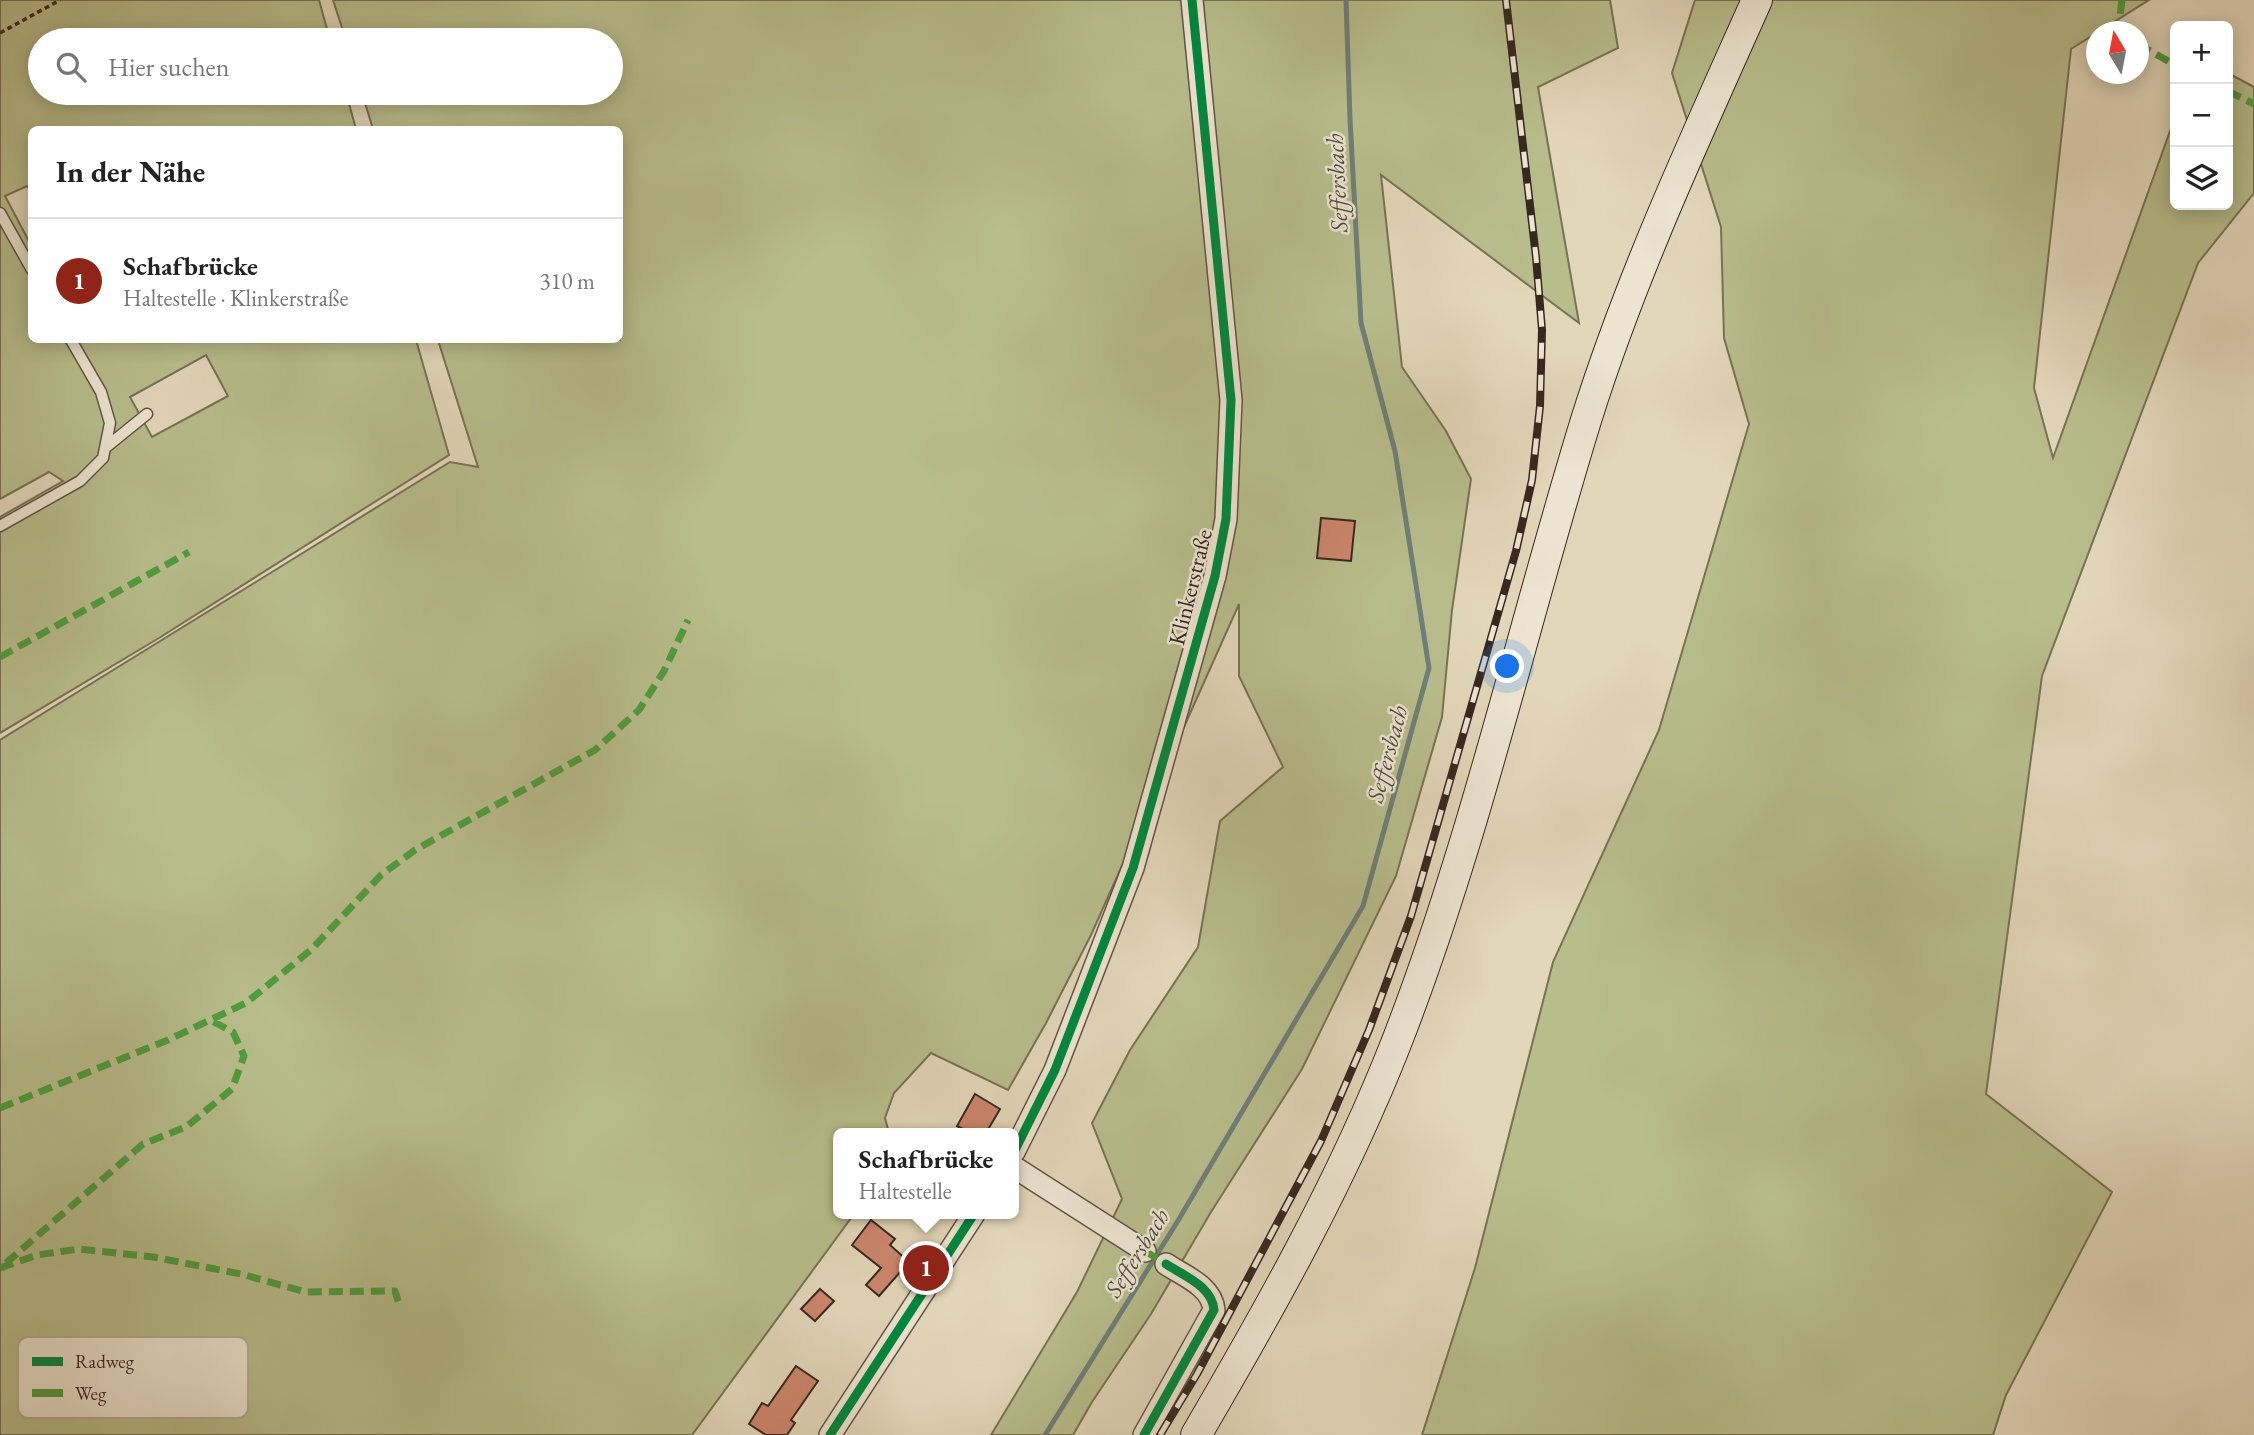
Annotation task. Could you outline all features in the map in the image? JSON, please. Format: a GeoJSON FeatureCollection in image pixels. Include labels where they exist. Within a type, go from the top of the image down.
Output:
{"type":"FeatureCollection","features":[{"type":"Feature","properties":{"kind":"main road"},"geometry":{"type":"LineString","coordinates":[[1196,1435],[1297,1259],[1369,1109],[1398,1038],[1448,893],[1607,358],[1672,191],[1757,0]]}},
{"type":"Feature","properties":{"kind":"street","name":"Klinkerstraße"},"geometry":{"type":"LineString","coordinates":[[1019,1140],[1055,1070],[1133,868],[1215,576],[1226,519],[1231,400],[1192,0]]}},
{"type":"Feature","properties":{"kind":"street"},"geometry":{"type":"LineString","coordinates":[[1019,1171],[1145,1251]]}},
{"type":"Feature","properties":{"kind":"street"},"geometry":{"type":"LineString","coordinates":[[830,1435],[971,1219]]}},
{"type":"Feature","properties":{"kind":"street"},"geometry":{"type":"LineString","coordinates":[[1143,1435],[1214,1310],[1213,1299],[1203,1288],[1166,1264]]}},
{"type":"Feature","properties":{"kind":"lane"},"geometry":{"type":"LineString","coordinates":[[0,213],[4,229],[28,264]]}},
{"type":"Feature","properties":{"kind":"lane"},"geometry":{"type":"LineString","coordinates":[[0,526],[80,481],[103,458],[110,423],[101,391],[73,343]]}},
{"type":"Feature","properties":{"kind":"lane"},"geometry":{"type":"LineString","coordinates":[[105,448],[147,414]]}},
{"type":"Feature","properties":{"kind":"path"},"geometry":{"type":"LineString","coordinates":[[0,33],[60,0]]}},
{"type":"Feature","properties":{"kind":"green space"},"geometry":{"type":"Polygon","coordinates":[[[0,0],[319,0],[327,28],[28,28],[28,105],[349,105],[355,126],[28,126],[28,188],[5,196],[28,239],[28,343],[417,343],[449,455],[159,638],[0,733],[0,517],[63,481],[49,472],[0,499],[0,0]],[[206,355],[130,397],[152,437],[228,396],[206,355]]]}},
{"type":"Feature","properties":{"kind":"green space"},"geometry":{"type":"Polygon","coordinates":[[[333,0],[1610,0],[1618,48],[1538,87],[1579,323],[1381,175],[1402,367],[1446,431],[1471,479],[1452,610],[1442,717],[1396,876],[1302,1069],[1073,1435],[991,1435],[1077,1292],[1122,1199],[1092,1123],[1130,1050],[1198,947],[1220,821],[1283,767],[1239,676],[1239,604],[1091,935],[1008,1090],[931,1053],[894,1093],[885,1118],[888,1128],[833,1128],[833,1219],[850,1219],[692,1435],[0,1435],[0,740],[450,462],[478,467],[439,343],[623,343],[623,126],[372,126],[366,105],[623,105],[623,28],[342,28],[333,0]]]}},
{"type":"Feature","properties":{"kind":"green space"},"geometry":{"type":"Polygon","coordinates":[[[1695,0],[2149,0],[2116,21],[2086,21],[2086,40],[2071,49],[2034,388],[2053,458],[2170,131],[2170,210],[2233,210],[2233,76],[2254,87],[2254,193],[2198,263],[2042,676],[1986,1094],[2112,1192],[2006,1395],[1993,1435],[1422,1435],[1475,1268],[1553,962],[1659,730],[1749,424],[1724,338],[1721,227],[1672,73],[1695,0]]]}},
{"type":"Feature","properties":{"kind":"building"},"geometry":{"type":"Polygon","coordinates":[[[1321,518],[1355,521],[1351,561],[1317,558],[1321,518]]]}},
{"type":"Feature","properties":{"kind":"building"},"geometry":{"type":"Polygon","coordinates":[[[975,1094],[1000,1109],[989,1128],[957,1126],[975,1094]]]}},
{"type":"Feature","properties":{"kind":"building"},"geometry":{"type":"Polygon","coordinates":[[[871,1220],[895,1239],[890,1245],[909,1262],[879,1296],[866,1285],[881,1268],[852,1245],[871,1220]]]}},
{"type":"Feature","properties":{"kind":"building"},"geometry":{"type":"Polygon","coordinates":[[[820,1289],[834,1301],[815,1321],[801,1309],[820,1289]]]}},
{"type":"Feature","properties":{"kind":"building"},"geometry":{"type":"Polygon","coordinates":[[[796,1366],[818,1381],[791,1420],[795,1423],[787,1435],[766,1435],[749,1424],[762,1403],[768,1406],[796,1366]]]}},
{"type":"Feature","properties":{"kind":"waterway","name":"Seffersbach"},"geometry":{"type":"LineString","coordinates":[[1045,1435],[1179,1219],[1363,906],[1429,668],[1395,451],[1361,323],[1346,0]]}},
{"type":"Feature","properties":{"kind":"railway"},"geometry":{"type":"LineString","coordinates":[[1160,1435],[1197,1374],[1321,1141],[1369,1030],[1411,916],[1516,551],[1532,480],[1540,406],[1542,330],[1506,0]]}},
{"type":"Feature","properties":{"kind":"marked path"},"geometry":{"type":"LineString","coordinates":[[2119,21],[2122,0]]}},
{"type":"Feature","properties":{"kind":"marked path"},"geometry":{"type":"LineString","coordinates":[[2149,50],[2170,62]]}},
{"type":"Feature","properties":{"kind":"marked path"},"geometry":{"type":"LineString","coordinates":[[2233,94],[2254,104]]}},
{"type":"Feature","properties":{"kind":"marked path"},"geometry":{"type":"LineString","coordinates":[[0,657],[189,552]]}},
{"type":"Feature","properties":{"kind":"marked path"},"geometry":{"type":"LineString","coordinates":[[0,1108],[168,1040],[246,1003],[312,949],[381,875],[415,850],[595,750],[639,710],[664,671],[688,620]]}},
{"type":"Feature","properties":{"kind":"marked path"},"geometry":{"type":"LineString","coordinates":[[6,1263],[143,1144],[186,1127],[232,1089],[244,1056],[233,1032],[210,1020]]}},
{"type":"Feature","properties":{"kind":"marked path"},"geometry":{"type":"LineString","coordinates":[[0,1268],[37,1255],[79,1249],[153,1257],[241,1274],[306,1292],[395,1291],[399,1304]]}},
{"type":"Feature","properties":{"kind":"marked path"},"geometry":{"type":"LineString","coordinates":[[1145,1251],[1166,1264]]}},
{"type":"Feature","properties":{"kind":"cycle path"},"geometry":{"type":"LineString","coordinates":[[1019,1142],[1055,1070],[1133,868],[1215,576],[1226,519],[1231,400],[1192,0]]}},
{"type":"Feature","properties":{"kind":"cycle path"},"geometry":{"type":"LineString","coordinates":[[830,1435],[971,1219]]}},
{"type":"Feature","properties":{"kind":"cycle path"},"geometry":{"type":"LineString","coordinates":[[1144,1435],[1214,1310],[1203,1288],[1166,1264]]}},
{"type":"Feature","properties":{"kind":"place","name":"Schafbrücke"},"geometry":{"type":"Point","coordinates":[926,1268]}}]}
